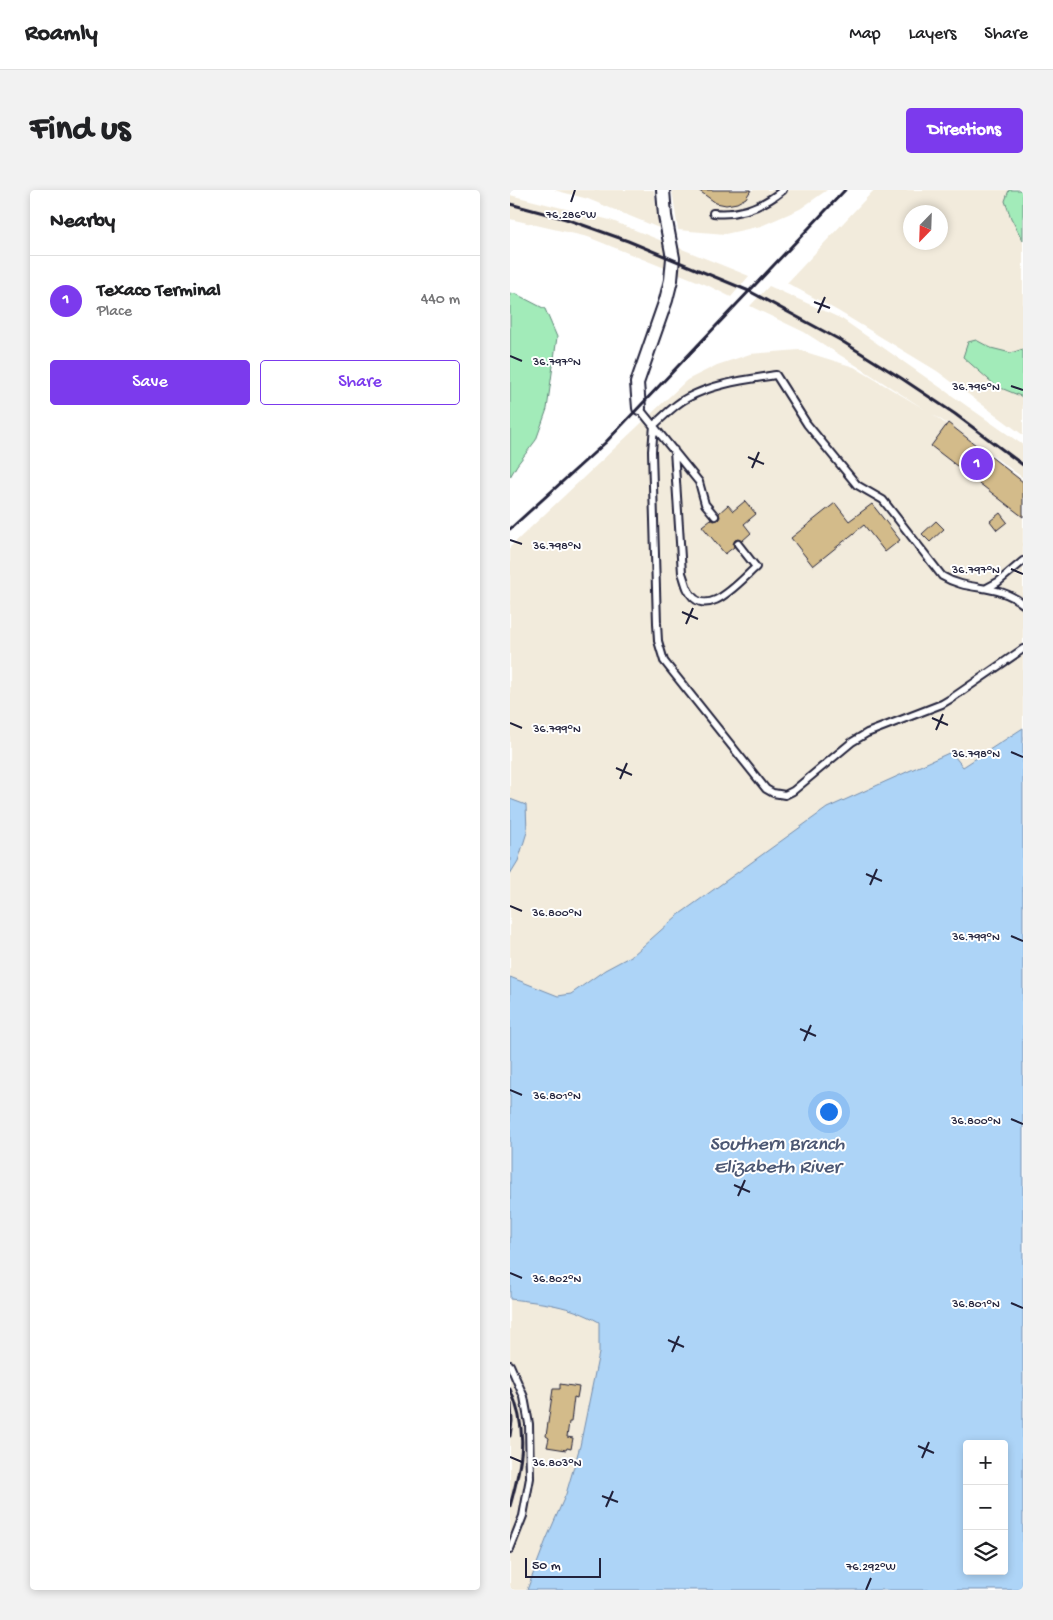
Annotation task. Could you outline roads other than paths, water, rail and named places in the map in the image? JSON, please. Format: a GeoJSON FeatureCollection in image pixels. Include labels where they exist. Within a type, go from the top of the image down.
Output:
{"type":"FeatureCollection","features":[{"type":"Feature","properties":{"kind":"street"},"geometry":{"type":"LineString","coordinates":[[639,408],[637,383],[666,300],[671,280],[673,258],[662,190]]}},
{"type":"Feature","properties":{"kind":"lane"},"geometry":{"type":"LineString","coordinates":[[713,213],[728,215],[748,210],[769,201],[783,190]]}},
{"type":"Feature","properties":{"kind":"lane"},"geometry":{"type":"LineString","coordinates":[[1023,604],[1003,591],[962,584],[950,581],[942,576],[883,500],[857,486],[807,424],[776,375],[724,383],[704,390],[685,399],[654,424],[652,451],[657,623],[658,641],[664,661],[766,789],[785,795],[793,791],[860,737],[942,704],[1023,649]]}},
{"type":"Feature","properties":{"kind":"lane"},"geometry":{"type":"LineString","coordinates":[[639,408],[654,424],[699,482],[705,504],[715,516]]}},
{"type":"Feature","properties":{"kind":"lane"},"geometry":{"type":"LineString","coordinates":[[674,450],[682,573],[687,588],[698,601],[707,603],[719,599],[756,566],[738,544]]}},
{"type":"Feature","properties":{"kind":"lane"},"geometry":{"type":"LineString","coordinates":[[987,588],[998,582],[1023,561]]}},
{"type":"Feature","properties":{"kind":"lane"},"geometry":{"type":"LineString","coordinates":[[510,1365],[524,1397],[529,1424],[530,1478],[524,1516],[510,1549]]}},
{"type":"Feature","properties":{"kind":"water","name":"Southern Branch Elizabeth River"},"geometry":{"type":"Polygon","coordinates":[[[1023,728],[1023,1590],[527,1590],[566,1494],[580,1446],[599,1353],[599,1322],[567,1308],[510,1299],[510,977],[558,996],[571,994],[605,970],[633,955],[677,916],[827,808],[951,752],[963,767],[1023,728]]]}},
{"type":"Feature","properties":{"kind":"water"},"geometry":{"type":"Polygon","coordinates":[[[510,799],[526,805],[527,832],[518,861],[510,874],[510,799]]]}},
{"type":"Feature","properties":{"kind":"railway"},"geometry":{"type":"LineString","coordinates":[[510,529],[605,443],[845,190]]}},
{"type":"Feature","properties":{"kind":"railway"},"geometry":{"type":"LineString","coordinates":[[510,204],[566,219],[628,241],[749,291],[840,340],[901,378],[955,414],[1023,465]]}},
{"type":"Feature","properties":{"kind":"railway"},"geometry":{"type":"LineString","coordinates":[[510,1389],[516,1404],[522,1433],[518,1475],[510,1506]]}},
{"type":"Feature","properties":{"kind":"railway"},"geometry":{"type":"LineString","coordinates":[[510,1436],[512,1421],[511,1404]]}},
{"type":"Feature","properties":{"kind":"place","name":"Texaco Terminal"},"geometry":{"type":"Point","coordinates":[977,464]}}]}
